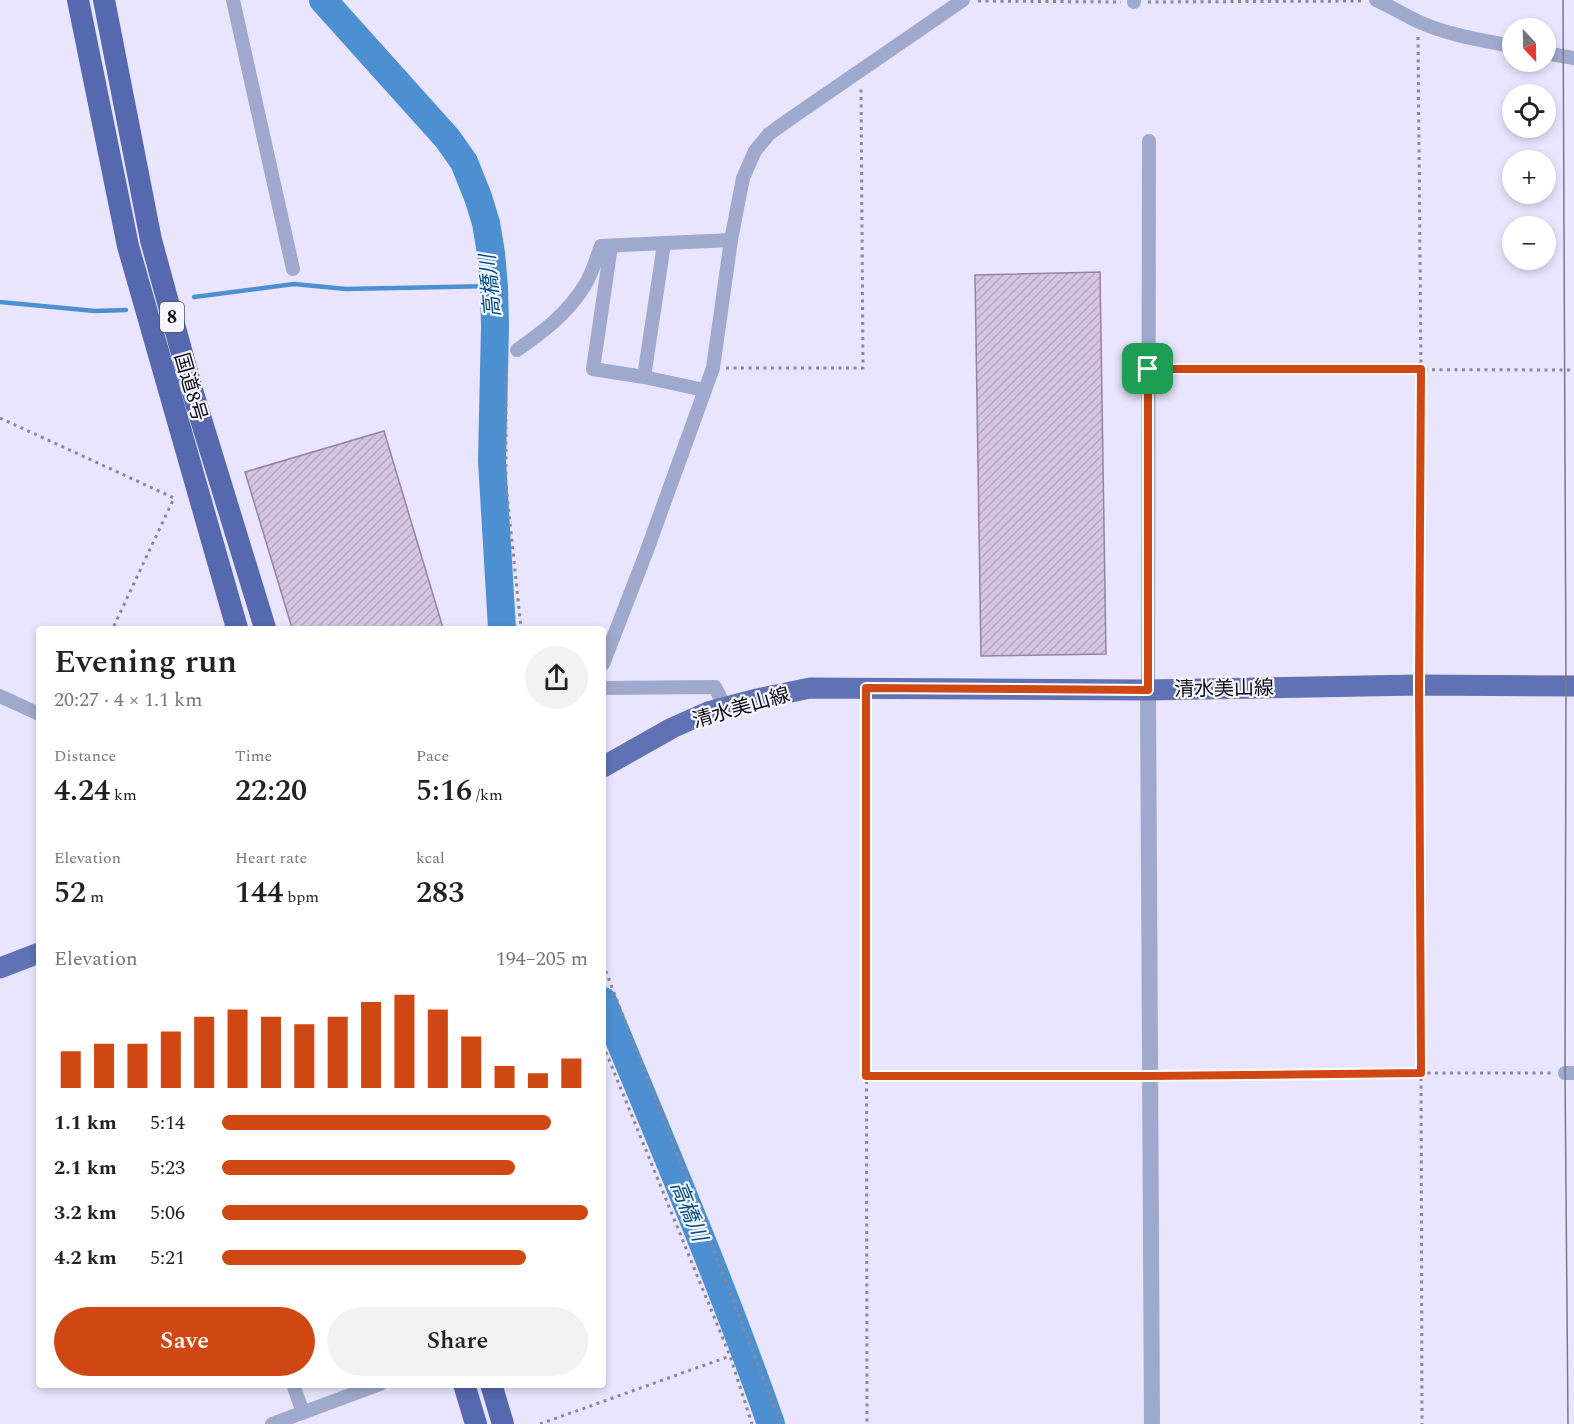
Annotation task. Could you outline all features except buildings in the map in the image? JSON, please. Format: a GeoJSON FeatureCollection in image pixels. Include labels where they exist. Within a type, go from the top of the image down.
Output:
{"type":"FeatureCollection","features":[{"type":"Feature","properties":{"kind":"highway","name":"国道8号"},"geometry":{"type":"LineString","coordinates":[[78,0],[128,246],[236,626]]}},
{"type":"Feature","properties":{"kind":"highway","name":"国道8号"},"geometry":{"type":"LineString","coordinates":[[104,0],[151,240],[192,390],[264,626]]}},
{"type":"Feature","properties":{"kind":"highway"},"geometry":{"type":"LineString","coordinates":[[465,1388],[476,1424]]}},
{"type":"Feature","properties":{"kind":"highway"},"geometry":{"type":"LineString","coordinates":[[492,1388],[503,1424]]}},
{"type":"Feature","properties":{"kind":"main road","name":"清水美山線"},"geometry":{"type":"LineString","coordinates":[[606,765],[672,728],[708,712],[810,688],[1148,690],[1419,685],[1574,686]]}},
{"type":"Feature","properties":{"kind":"main road"},"geometry":{"type":"LineString","coordinates":[[0,968],[36,954]]}},
{"type":"Feature","properties":{"kind":"street"},"geometry":{"type":"LineString","coordinates":[[233,0],[293,269]]}},
{"type":"Feature","properties":{"kind":"street"},"geometry":{"type":"LineString","coordinates":[[606,656],[713,368],[731,240],[743,178],[755,151],[770,134],[787,121],[963,0]]}},
{"type":"Feature","properties":{"kind":"street"},"geometry":{"type":"LineString","coordinates":[[1377,0],[1418,21],[1447,32],[1502,44]]}},
{"type":"Feature","properties":{"kind":"street"},"geometry":{"type":"LineString","coordinates":[[1556,55],[1574,58]]}},
{"type":"Feature","properties":{"kind":"street"},"geometry":{"type":"LineString","coordinates":[[1149,141],[1148,690],[1152,1424]]}},
{"type":"Feature","properties":{"kind":"street"},"geometry":{"type":"LineString","coordinates":[[517,350],[547,329],[570,307],[586,284],[601,246],[731,240]]}},
{"type":"Feature","properties":{"kind":"street"},"geometry":{"type":"LineString","coordinates":[[644,377],[664,244]]}},
{"type":"Feature","properties":{"kind":"street"},"geometry":{"type":"LineString","coordinates":[[611,246],[593,369],[704,390]]}},
{"type":"Feature","properties":{"kind":"street"},"geometry":{"type":"LineString","coordinates":[[606,688],[716,687],[725,707]]}},
{"type":"Feature","properties":{"kind":"street"},"geometry":{"type":"LineString","coordinates":[[0,696],[36,713]]}},
{"type":"Feature","properties":{"kind":"street"},"geometry":{"type":"LineString","coordinates":[[294,1388],[303,1413]]}},
{"type":"Feature","properties":{"kind":"street"},"geometry":{"type":"LineString","coordinates":[[272,1424],[369,1388]]}},
{"type":"Feature","properties":{"kind":"path"},"geometry":{"type":"LineString","coordinates":[[976,0],[979,2],[1377,0]]}},
{"type":"Feature","properties":{"kind":"path"},"geometry":{"type":"LineString","coordinates":[[1418,21],[1421,369],[1419,685],[1422,1424]]}},
{"type":"Feature","properties":{"kind":"path"},"geometry":{"type":"LineString","coordinates":[[713,368],[862,368],[861,71]]}},
{"type":"Feature","properties":{"kind":"path"},"geometry":{"type":"LineString","coordinates":[[1148,369],[1574,369]]}},
{"type":"Feature","properties":{"kind":"path"},"geometry":{"type":"LineString","coordinates":[[506,374],[507,484],[521,626]]}},
{"type":"Feature","properties":{"kind":"path"},"geometry":{"type":"LineString","coordinates":[[0,418],[174,498],[114,626]]}},
{"type":"Feature","properties":{"kind":"path"},"geometry":{"type":"LineString","coordinates":[[866,688],[867,1424]]}},
{"type":"Feature","properties":{"kind":"path"},"geometry":{"type":"LineString","coordinates":[[606,971],[781,1424]]}},
{"type":"Feature","properties":{"kind":"path"},"geometry":{"type":"LineString","coordinates":[[606,1052],[730,1356],[752,1424]]}},
{"type":"Feature","properties":{"kind":"path"},"geometry":{"type":"LineString","coordinates":[[866,1076],[1569,1073]]}},
{"type":"Feature","properties":{"kind":"path"},"geometry":{"type":"LineString","coordinates":[[540,1424],[730,1356]]}},
{"type":"Feature","properties":{"kind":"waterway","name":"高橋川"},"geometry":{"type":"LineString","coordinates":[[323,0],[447,138],[464,162],[486,223],[494,286],[492,461],[502,626]]}},
{"type":"Feature","properties":{"kind":"waterway"},"geometry":{"type":"LineString","coordinates":[[194,297],[294,284],[346,289],[494,286]]}},
{"type":"Feature","properties":{"kind":"waterway"},"geometry":{"type":"LineString","coordinates":[[0,302],[95,311],[126,310]]}},
{"type":"Feature","properties":{"kind":"waterway","name":"高橋川"},"geometry":{"type":"LineString","coordinates":[[606,1008],[711,1264],[771,1424]]}},
{"type":"Feature","properties":{"kind":"tram line"},"geometry":{"type":"LineString","coordinates":[[1563,0],[1568,1424]]}},
{"type":"Feature","properties":{"kind":"route"},"geometry":{"type":"LineString","coordinates":[[1148,369],[1421,369],[1419,685],[1421,1073],[866,1076],[866,688],[1148,690],[1148,369]]}}]}
